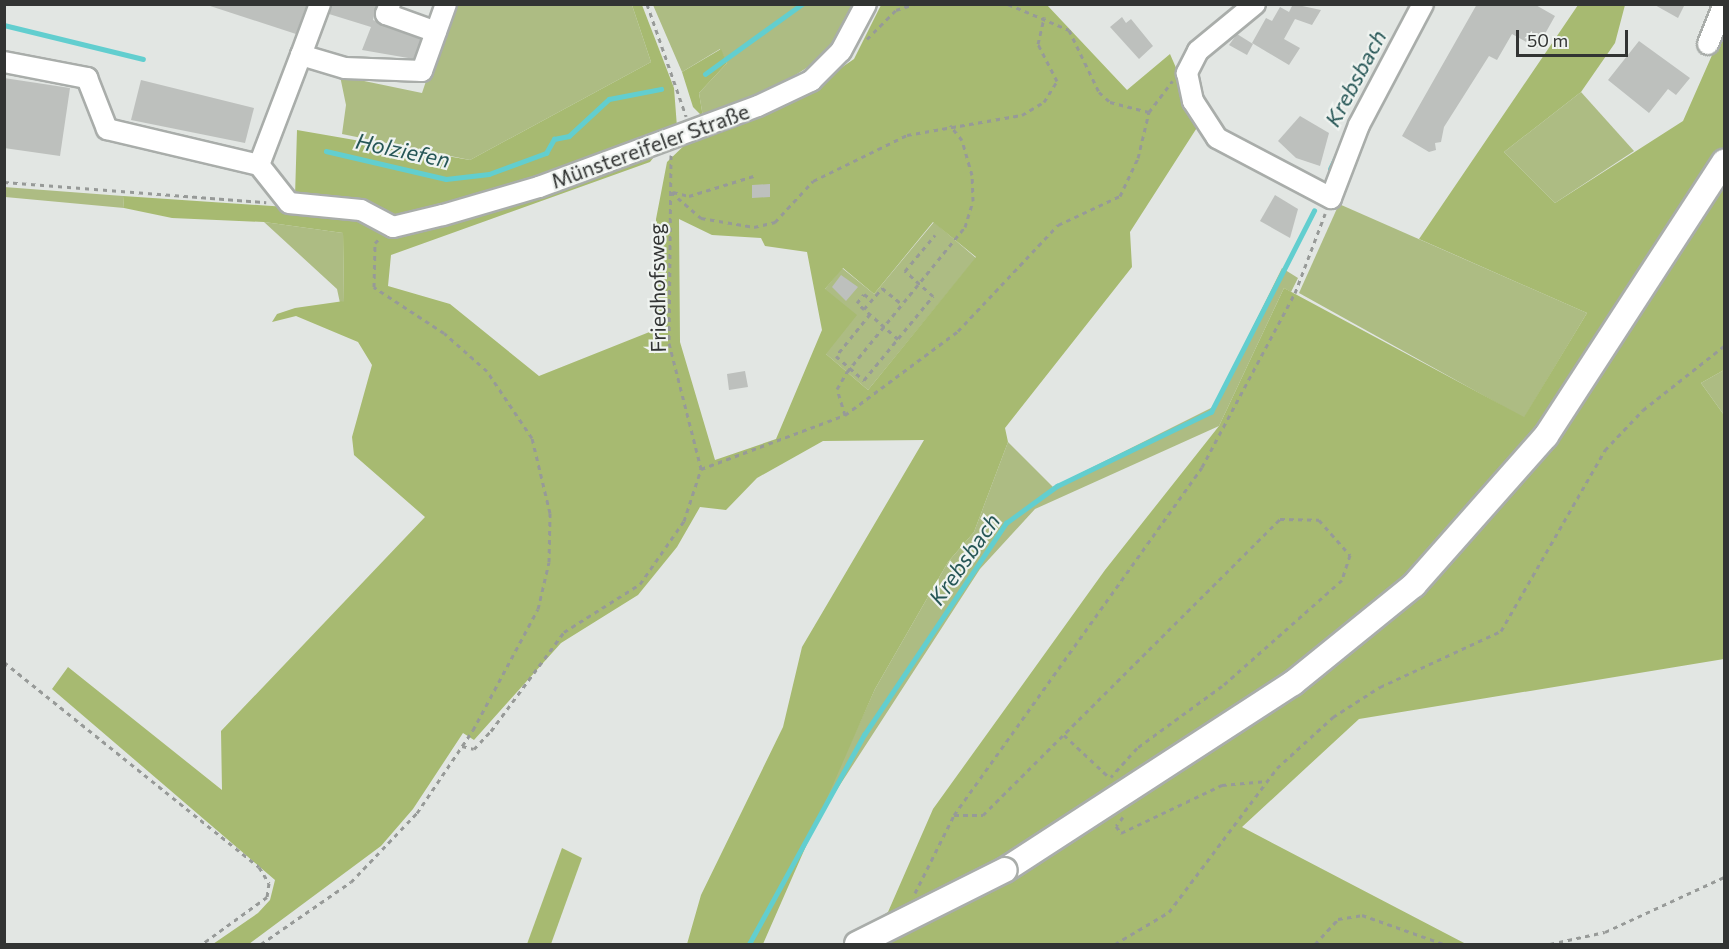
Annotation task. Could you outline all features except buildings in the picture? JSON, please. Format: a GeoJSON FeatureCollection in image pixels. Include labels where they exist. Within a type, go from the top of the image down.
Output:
{"type":"FeatureCollection","features":[{"type":"Feature","properties":{"kind":"main road"},"geometry":{"type":"LineString","coordinates":[[857,945],[1005,870],[1126,796],[1325,660],[1414,585],[1464,534],[1577,392],[1725,162]]}},
{"type":"Feature","properties":{"kind":"street"},"geometry":{"type":"LineString","coordinates":[[259,165],[320,4]]}},
{"type":"Feature","properties":{"kind":"street"},"geometry":{"type":"LineString","coordinates":[[390,4],[386,14],[436,32]]}},
{"type":"Feature","properties":{"kind":"street"},"geometry":{"type":"LineString","coordinates":[[301,55],[345,68],[422,71],[446,4]]}},
{"type":"Feature","properties":{"kind":"street","name":"Münstereifeler Straße"},"geometry":{"type":"LineString","coordinates":[[393,227],[539,187],[681,135],[811,81],[848,41],[866,4]]}},
{"type":"Feature","properties":{"kind":"street"},"geometry":{"type":"LineString","coordinates":[[1255,4],[1198,51],[1187,73],[1202,120],[1217,138],[1331,198],[1359,125],[1423,4]]}},
{"type":"Feature","properties":{"kind":"street"},"geometry":{"type":"LineString","coordinates":[[1708,44],[1724,4]]}},
{"type":"Feature","properties":{"kind":"street"},"geometry":{"type":"LineString","coordinates":[[4,62],[87,78],[107,129],[259,165],[289,203],[361,210],[393,227]]}},
{"type":"Feature","properties":{"kind":"path","name":"Friedhofsweg"},"geometry":{"type":"LineString","coordinates":[[647,4],[681,135],[671,192],[669,343],[701,469]]}},
{"type":"Feature","properties":{"kind":"path"},"geometry":{"type":"LineString","coordinates":[[848,41],[871,39],[896,10],[915,4]]}},
{"type":"Feature","properties":{"kind":"path"},"geometry":{"type":"LineString","coordinates":[[1008,4],[1044,17],[1069,30],[1099,92],[1110,102],[1149,112]]}},
{"type":"Feature","properties":{"kind":"path"},"geometry":{"type":"LineString","coordinates":[[671,192],[701,218],[754,227],[775,222],[813,181],[907,135],[950,125],[1022,115],[1044,102],[1057,81],[1038,44],[1044,17]]}},
{"type":"Feature","properties":{"kind":"path"},"geometry":{"type":"LineString","coordinates":[[462,746],[474,749],[491,730],[564,632],[640,584],[684,521],[701,469],[845,415],[958,332],[1058,225],[1120,196],[1138,158],[1149,112],[1164,85],[1187,73]]}},
{"type":"Feature","properties":{"kind":"path"},"geometry":{"type":"LineString","coordinates":[[845,415],[837,389],[850,368],[965,227],[973,201],[962,140],[950,125]]}},
{"type":"Feature","properties":{"kind":"path"},"geometry":{"type":"LineString","coordinates":[[671,192],[689,196],[757,174]]}},
{"type":"Feature","properties":{"kind":"path"},"geometry":{"type":"LineString","coordinates":[[4,182],[289,203]]}},
{"type":"Feature","properties":{"kind":"path"},"geometry":{"type":"LineString","coordinates":[[910,903],[954,815],[1202,467],[1295,293],[1331,198]]}},
{"type":"Feature","properties":{"kind":"path"},"geometry":{"type":"LineString","coordinates":[[261,945],[386,850],[462,746],[538,609],[549,562],[550,513],[532,438],[487,371],[444,333],[374,287],[375,243],[393,227]]}},
{"type":"Feature","properties":{"kind":"path"},"geometry":{"type":"LineString","coordinates":[[870,314],[836,356],[864,380],[933,296],[905,272],[935,234]]}},
{"type":"Feature","properties":{"kind":"path"},"geometry":{"type":"LineString","coordinates":[[864,309],[882,288],[903,305]]}},
{"type":"Feature","properties":{"kind":"path"},"geometry":{"type":"LineString","coordinates":[[872,300],[864,294],[857,303],[898,339]]}},
{"type":"Feature","properties":{"kind":"path"},"geometry":{"type":"LineString","coordinates":[[1115,945],[1169,912],[1267,781],[1302,743],[1352,705],[1501,631],[1605,450],[1643,410],[1725,346]]}},
{"type":"Feature","properties":{"kind":"path"},"geometry":{"type":"LineString","coordinates":[[954,815],[983,815],[1280,519],[1319,520],[1350,555],[1342,580],[1222,686],[1137,748],[1110,778]]}},
{"type":"Feature","properties":{"kind":"path"},"geometry":{"type":"LineString","coordinates":[[4,662],[259,867],[269,883],[267,897],[202,945]]}},
{"type":"Feature","properties":{"kind":"path"},"geometry":{"type":"LineString","coordinates":[[1064,735],[1126,796],[1126,814],[1116,826],[1121,833],[1222,785],[1267,781]]}},
{"type":"Feature","properties":{"kind":"path"},"geometry":{"type":"LineString","coordinates":[[1550,945],[1605,932],[1725,877]]}},
{"type":"Feature","properties":{"kind":"path"},"geometry":{"type":"LineString","coordinates":[[1315,945],[1338,919],[1362,915],[1444,945]]}},
{"type":"Feature","properties":{"kind":"green space"},"geometry":{"type":"Polygon","coordinates":[[[452,4],[632,5],[651,62],[470,160],[342,134],[346,105],[340,76],[422,93],[452,4]]]}},
{"type":"Feature","properties":{"kind":"green space"},"geometry":{"type":"Polygon","coordinates":[[[632,5],[642,5],[674,88],[677,127],[650,162],[391,255],[388,286],[450,304],[539,376],[657,329],[656,219],[667,162],[691,139],[790,103],[854,59],[881,5],[1047,5],[1127,90],[1170,54],[1200,123],[1130,232],[1132,267],[1005,428],[1008,442],[974,532],[948,562],[875,689],[763,944],[687,944],[701,895],[783,727],[802,647],[924,440],[823,441],[757,478],[726,510],[700,507],[677,547],[638,595],[561,643],[474,740],[463,733],[413,809],[381,846],[249,944],[213,944],[258,913],[270,900],[275,880],[52,689],[68,667],[222,790],[221,731],[425,517],[354,455],[352,437],[372,365],[358,342],[296,316],[272,322],[277,314],[295,308],[344,301],[343,233],[264,222],[172,218],[124,208],[123,196],[301,208],[295,196],[297,130],[470,160],[651,62],[632,5]],[[679,219],[680,342],[715,460],[776,439],[822,330],[807,252],[765,246],[761,238],[712,235],[679,219]],[[933,222],[874,294],[843,268],[825,289],[857,315],[826,354],[868,390],[976,257],[933,222]]]}},
{"type":"Feature","properties":{"kind":"green space"},"geometry":{"type":"Polygon","coordinates":[[[653,5],[855,5],[830,53],[775,88],[703,117],[699,93],[727,63],[720,49],[682,72],[653,5]]]}},
{"type":"Feature","properties":{"kind":"green space"},"geometry":{"type":"Polygon","coordinates":[[[1578,5],[1625,5],[1615,43],[1581,92],[1504,152],[1555,203],[1683,121],[1724,28],[1724,370],[1701,383],[1724,415],[1724,659],[1359,719],[1242,827],[1466,944],[859,944],[868,925],[888,912],[933,809],[1105,570],[1219,426],[1284,288],[1524,417],[1587,313],[1419,239],[1578,5]]]}},
{"type":"Feature","properties":{"kind":"green space"},"geometry":{"type":"Polygon","coordinates":[[[721,49],[727,63],[699,93],[703,117],[693,107],[682,72],[721,49]]]}},
{"type":"Feature","properties":{"kind":"green space"},"geometry":{"type":"Polygon","coordinates":[[[1581,92],[1634,151],[1555,203],[1504,152],[1581,92]]]}},
{"type":"Feature","properties":{"kind":"green space"},"geometry":{"type":"Polygon","coordinates":[[[4,187],[123,196],[124,208],[5,197],[4,187]]]}},
{"type":"Feature","properties":{"kind":"green space"},"geometry":{"type":"Polygon","coordinates":[[[1339,204],[1587,313],[1524,418],[1299,293],[1339,204]]]}},
{"type":"Feature","properties":{"kind":"green space"},"geometry":{"type":"Polygon","coordinates":[[[264,222],[343,233],[344,301],[340,303],[337,289],[264,222]]]}},
{"type":"Feature","properties":{"kind":"green space"},"geometry":{"type":"Polygon","coordinates":[[[934,222],[976,258],[868,390],[826,354],[825,289],[842,268],[874,294],[934,222]]]}},
{"type":"Feature","properties":{"kind":"green space"},"geometry":{"type":"Polygon","coordinates":[[[1282,268],[1298,278],[1291,292],[1284,288],[1219,426],[1035,509],[980,569],[812,828],[875,689],[948,562],[974,532],[1008,442],[1053,487],[1213,407],[1282,268]]]}},
{"type":"Feature","properties":{"kind":"green space"},"geometry":{"type":"Polygon","coordinates":[[[1724,370],[1724,415],[1701,383],[1724,370]]]}},
{"type":"Feature","properties":{"kind":"green space"},"geometry":{"type":"Polygon","coordinates":[[[562,848],[582,858],[551,944],[527,944],[562,848]]]}},
{"type":"Feature","properties":{"kind":"waterway","name":"Holziefen"},"geometry":{"type":"LineString","coordinates":[[705,74],[802,4]]}},
{"type":"Feature","properties":{"kind":"waterway","name":"Holziefen"},"geometry":{"type":"LineString","coordinates":[[4,25],[143,59]]}},
{"type":"Feature","properties":{"kind":"waterway","name":"Krebsbach"},"geometry":{"type":"LineString","coordinates":[[1330,169],[1389,47]]}},
{"type":"Feature","properties":{"kind":"waterway","name":"Holziefen"},"geometry":{"type":"LineString","coordinates":[[326,151],[446,179],[489,174],[546,153],[554,139],[569,136],[609,99],[661,89]]}},
{"type":"Feature","properties":{"kind":"waterway","name":"Krebsbach"},"geometry":{"type":"LineString","coordinates":[[749,944],[864,735],[1006,523],[1057,486],[1211,412],[1314,211]]}}]}
